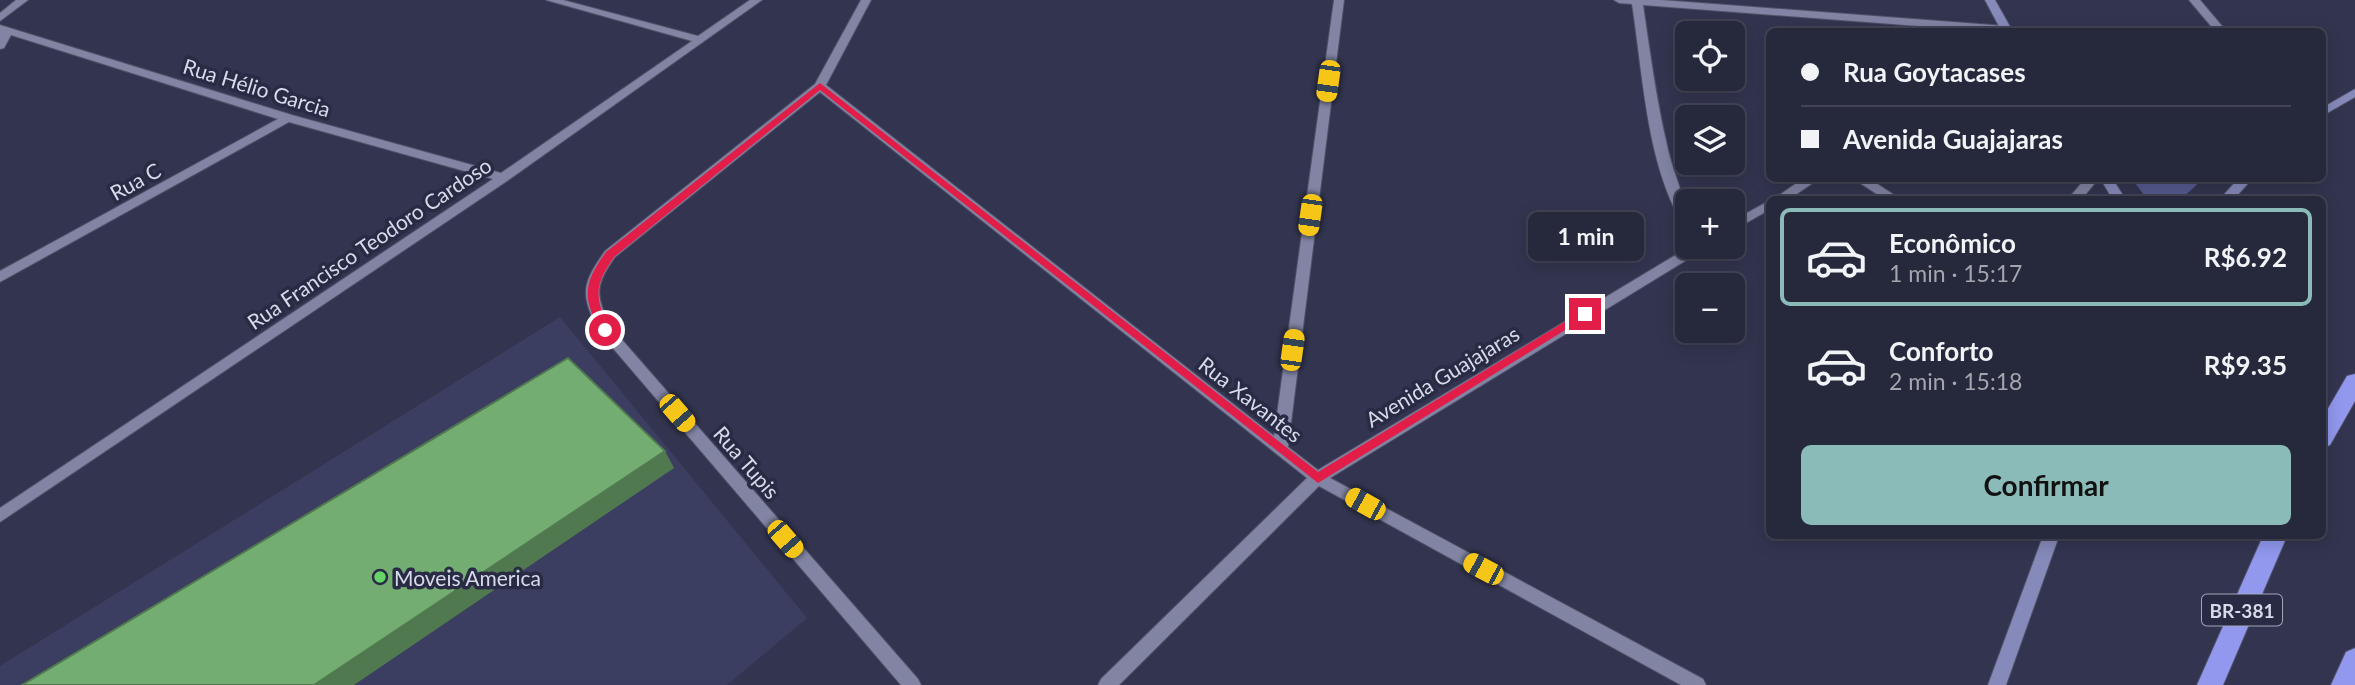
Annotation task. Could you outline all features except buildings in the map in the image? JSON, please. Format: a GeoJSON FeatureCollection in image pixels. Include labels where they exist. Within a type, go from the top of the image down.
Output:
{"type":"FeatureCollection","features":[{"type":"Feature","properties":{"kind":"highway"},"geometry":{"type":"LineString","coordinates":[[2326,432],[2355,382]]}},
{"type":"Feature","properties":{"kind":"highway","name":"BR-381"},"geometry":{"type":"LineString","coordinates":[[2210,685],[2274,539]]}},
{"type":"Feature","properties":{"kind":"highway"},"geometry":{"type":"LineString","coordinates":[[2344,685],[2355,660]]}},
{"type":"Feature","properties":{"kind":"main road"},"geometry":{"type":"LineString","coordinates":[[1990,0],[2006,28]]}},
{"type":"Feature","properties":{"kind":"main road"},"geometry":{"type":"LineString","coordinates":[[2326,110],[2355,92]]}},
{"type":"Feature","properties":{"kind":"main road"},"geometry":{"type":"LineString","coordinates":[[2229,196],[2243,182]]}},
{"type":"Feature","properties":{"kind":"main road"},"geometry":{"type":"LineString","coordinates":[[1997,685],[2050,539]]}},
{"type":"Feature","properties":{"kind":"street"},"geometry":{"type":"LineString","coordinates":[[0,18],[23,0]]}},
{"type":"Feature","properties":{"kind":"street"},"geometry":{"type":"LineString","coordinates":[[551,0],[701,40]]}},
{"type":"Feature","properties":{"kind":"street","name":"Rua Francisco Teodoro Cardoso"},"geometry":{"type":"LineString","coordinates":[[0,516],[503,178],[757,0]]}},
{"type":"Feature","properties":{"kind":"street"},"geometry":{"type":"LineString","coordinates":[[820,86],[866,0]]}},
{"type":"Feature","properties":{"kind":"street"},"geometry":{"type":"LineString","coordinates":[[1280,449],[1339,0]]}},
{"type":"Feature","properties":{"kind":"street"},"geometry":{"type":"LineString","coordinates":[[1619,0],[1981,28]]}},
{"type":"Feature","properties":{"kind":"street"},"geometry":{"type":"LineString","coordinates":[[2194,0],[2218,28]]}},
{"type":"Feature","properties":{"kind":"street"},"geometry":{"type":"LineString","coordinates":[[1637,1],[1667,170],[1675,197]]}},
{"type":"Feature","properties":{"kind":"street"},"geometry":{"type":"LineString","coordinates":[[0,46],[4,29]]}},
{"type":"Feature","properties":{"kind":"street","name":"Rua Hélio Garcia"},"geometry":{"type":"LineString","coordinates":[[4,29],[288,118],[503,178]]}},
{"type":"Feature","properties":{"kind":"street","name":"Rua Tupis"},"geometry":{"type":"LineString","coordinates":[[820,86],[610,254],[595,275],[592,294],[594,307],[605,330],[912,685]]}},
{"type":"Feature","properties":{"kind":"street","name":"Rua Xavantes"},"geometry":{"type":"LineString","coordinates":[[820,86],[1318,478],[1697,685]]}},
{"type":"Feature","properties":{"kind":"street","name":"Rua C"},"geometry":{"type":"LineString","coordinates":[[0,277],[288,118]]}},
{"type":"Feature","properties":{"kind":"street"},"geometry":{"type":"LineString","coordinates":[[1785,196],[1807,182]]}},
{"type":"Feature","properties":{"kind":"street"},"geometry":{"type":"LineString","coordinates":[[1865,182],[1889,196]]}},
{"type":"Feature","properties":{"kind":"street"},"geometry":{"type":"LineString","coordinates":[[2077,196],[2089,182]]}},
{"type":"Feature","properties":{"kind":"street"},"geometry":{"type":"LineString","coordinates":[[1745,219],[1766,207]]}},
{"type":"Feature","properties":{"kind":"street","name":"Avenida Guajajaras"},"geometry":{"type":"LineString","coordinates":[[1107,685],[1318,478],[1381,437],[1678,259]]}},
{"type":"Feature","properties":{"kind":"shaded area"},"geometry":{"type":"Polygon","coordinates":[[[2134,182],[2200,182],[2184,196],[2145,196],[2134,182]]]}},
{"type":"Feature","properties":{"kind":"shaded area"},"geometry":{"type":"Polygon","coordinates":[[[560,317],[807,618],[727,685],[0,685],[0,666],[560,317]]]}},
{"type":"Feature","properties":{"kind":"place","name":"Moveis America"},"geometry":{"type":"Point","coordinates":[380,577]}},
{"type":"Feature","properties":{"kind":"route"},"geometry":{"type":"LineString","coordinates":[[605,330],[594,307],[592,294],[595,275],[610,254],[820,86],[1318,478],[1585,314]]}}]}
